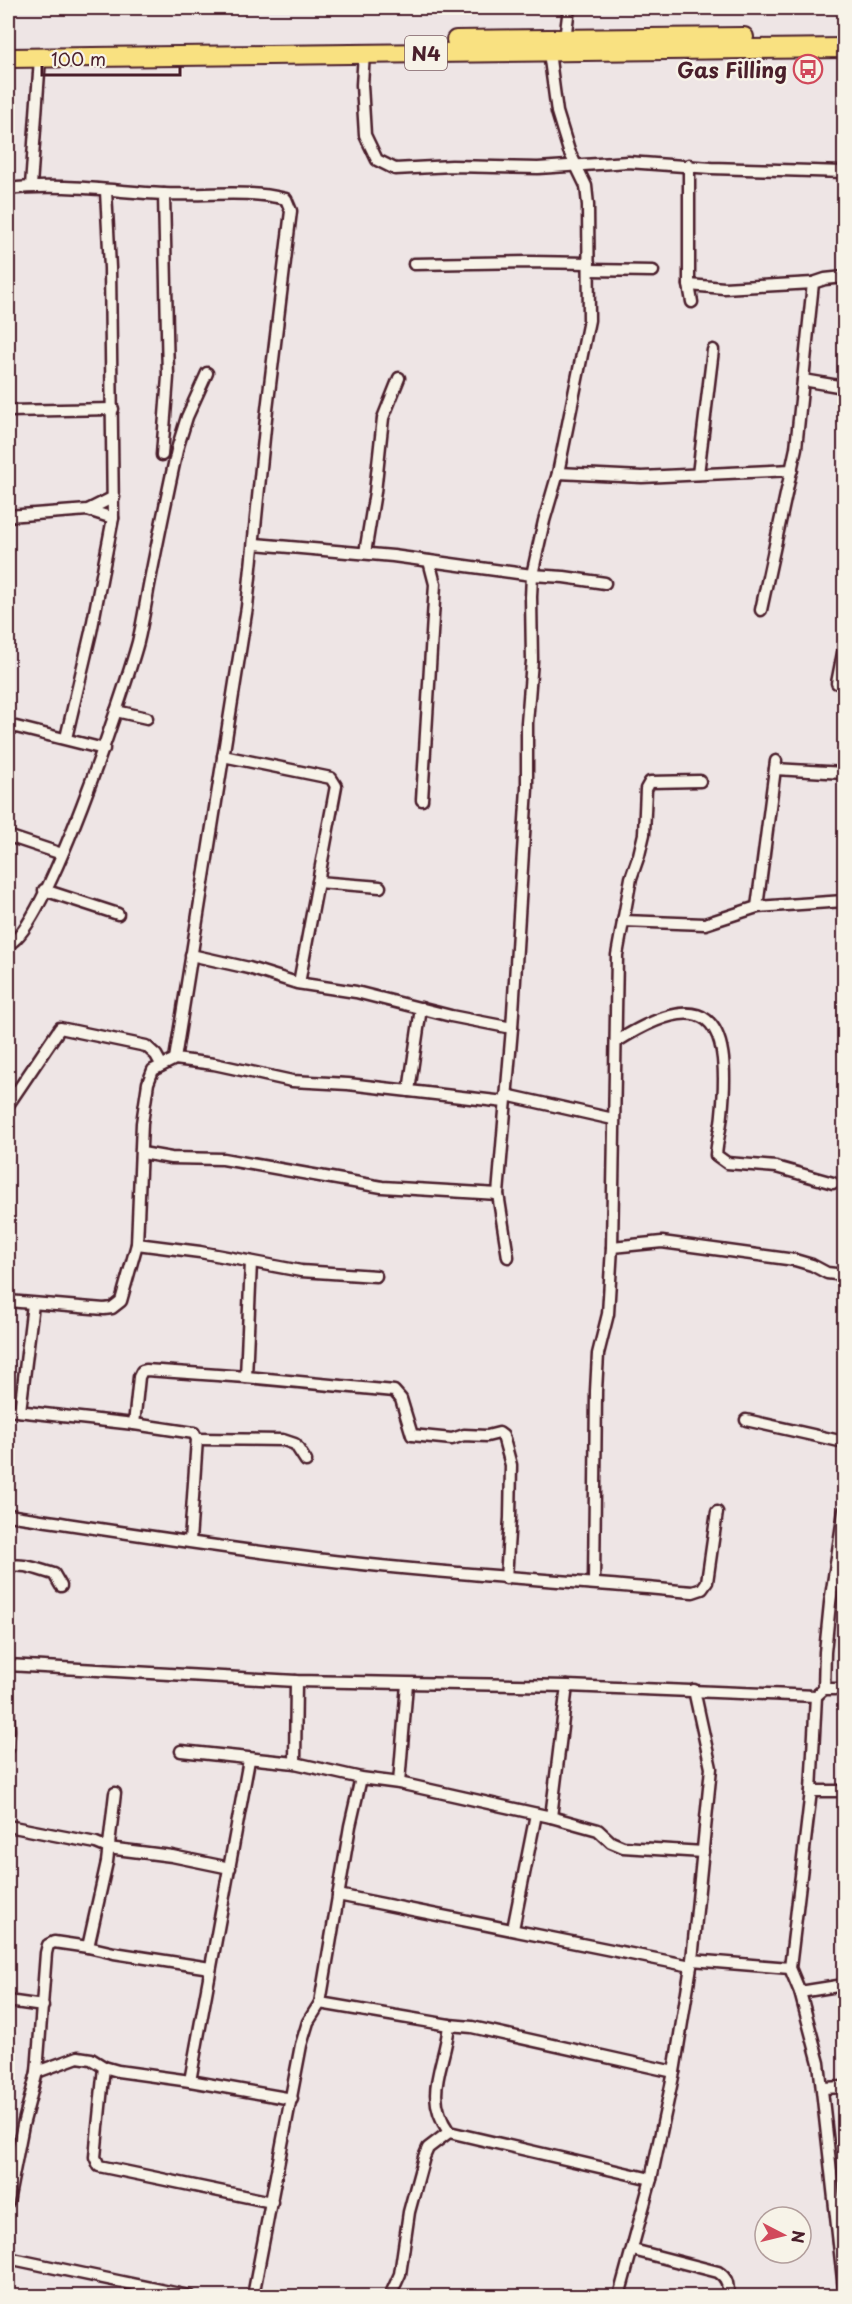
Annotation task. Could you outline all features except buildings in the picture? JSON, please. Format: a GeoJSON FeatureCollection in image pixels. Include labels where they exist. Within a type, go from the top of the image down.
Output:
{"type":"FeatureCollection","features":[{"type":"Feature","properties":{"kind":"highway","name":"N4"},"geometry":{"type":"LineString","coordinates":[[8,46],[844,35]]}},
{"type":"Feature","properties":{"kind":"highway","name":"N4"},"geometry":{"type":"LineString","coordinates":[[8,58],[844,48]]}},
{"type":"Feature","properties":{"kind":"street"},"geometry":{"type":"LineString","coordinates":[[565,39],[569,8]]}},
{"type":"Feature","properties":{"kind":"street"},"geometry":{"type":"LineString","coordinates":[[508,1257],[498,1194],[512,1028],[526,788],[527,723],[532,661],[532,575],[558,473],[589,320],[586,186],[569,151],[557,112],[549,52]]}},
{"type":"Feature","properties":{"kind":"street"},"geometry":{"type":"LineString","coordinates":[[364,53],[362,85],[365,135],[377,160],[395,169],[452,166],[578,167],[628,162],[844,172]]}},
{"type":"Feature","properties":{"kind":"street"},"geometry":{"type":"LineString","coordinates":[[31,186],[40,58]]}},
{"type":"Feature","properties":{"kind":"street"},"geometry":{"type":"LineString","coordinates":[[689,165],[689,285],[692,302]]}},
{"type":"Feature","properties":{"kind":"street"},"geometry":{"type":"LineString","coordinates":[[8,189],[31,186],[164,194],[219,193],[273,196],[286,199],[291,212],[266,418],[255,544],[174,1059]]}},
{"type":"Feature","properties":{"kind":"street"},"geometry":{"type":"LineString","coordinates":[[66,738],[92,632],[113,518],[110,268],[106,191]]}},
{"type":"Feature","properties":{"kind":"street"},"geometry":{"type":"LineString","coordinates":[[162,455],[168,377],[164,194]]}},
{"type":"Feature","properties":{"kind":"street"},"geometry":{"type":"LineString","coordinates":[[414,264],[589,266],[653,271]]}},
{"type":"Feature","properties":{"kind":"street"},"geometry":{"type":"LineString","coordinates":[[689,285],[724,288],[813,284],[825,279],[844,277]]}},
{"type":"Feature","properties":{"kind":"street"},"geometry":{"type":"LineString","coordinates":[[761,610],[792,470],[813,284]]}},
{"type":"Feature","properties":{"kind":"street"},"geometry":{"type":"LineString","coordinates":[[698,474],[713,350]]}},
{"type":"Feature","properties":{"kind":"street"},"geometry":{"type":"LineString","coordinates":[[8,944],[12,943],[27,927],[62,854],[104,749],[138,640],[178,446],[207,374]]}},
{"type":"Feature","properties":{"kind":"street"},"geometry":{"type":"LineString","coordinates":[[365,553],[383,418],[399,378]]}},
{"type":"Feature","properties":{"kind":"street"},"geometry":{"type":"LineString","coordinates":[[803,380],[844,387]]}},
{"type":"Feature","properties":{"kind":"street"},"geometry":{"type":"LineString","coordinates":[[8,411],[113,409]]}},
{"type":"Feature","properties":{"kind":"street"},"geometry":{"type":"LineString","coordinates":[[558,473],[642,477],[792,470]]}},
{"type":"Feature","properties":{"kind":"street"},"geometry":{"type":"LineString","coordinates":[[88,510],[114,497]]}},
{"type":"Feature","properties":{"kind":"street"},"geometry":{"type":"LineString","coordinates":[[8,516],[88,510],[113,518]]}},
{"type":"Feature","properties":{"kind":"street"},"geometry":{"type":"LineString","coordinates":[[255,544],[365,553],[605,583]]}},
{"type":"Feature","properties":{"kind":"street"},"geometry":{"type":"LineString","coordinates":[[422,800],[435,584],[429,561]]}},
{"type":"Feature","properties":{"kind":"street"},"geometry":{"type":"LineString","coordinates":[[837,683],[844,648]]}},
{"type":"Feature","properties":{"kind":"street"},"geometry":{"type":"LineString","coordinates":[[116,711],[147,718]]}},
{"type":"Feature","properties":{"kind":"street"},"geometry":{"type":"LineString","coordinates":[[8,725],[104,749]]}},
{"type":"Feature","properties":{"kind":"street"},"geometry":{"type":"LineString","coordinates":[[223,756],[331,778],[336,786],[299,983]]}},
{"type":"Feature","properties":{"kind":"street"},"geometry":{"type":"LineString","coordinates":[[757,907],[775,765],[844,773]]}},
{"type":"Feature","properties":{"kind":"street"},"geometry":{"type":"LineString","coordinates":[[594,1583],[596,1391],[598,1354],[608,1314],[612,1247],[617,955],[631,878],[644,834],[646,789],[650,782],[700,781]]}},
{"type":"Feature","properties":{"kind":"street"},"geometry":{"type":"LineString","coordinates":[[8,836],[62,854]]}},
{"type":"Feature","properties":{"kind":"street"},"geometry":{"type":"LineString","coordinates":[[318,882],[380,887]]}},
{"type":"Feature","properties":{"kind":"street"},"geometry":{"type":"LineString","coordinates":[[45,890],[118,914]]}},
{"type":"Feature","properties":{"kind":"street"},"geometry":{"type":"LineString","coordinates":[[623,921],[705,924],[757,907],[844,901]]}},
{"type":"Feature","properties":{"kind":"street"},"geometry":{"type":"LineString","coordinates":[[191,955],[249,968],[299,983],[356,992],[451,1016],[512,1028]]}},
{"type":"Feature","properties":{"kind":"street"},"geometry":{"type":"LineString","coordinates":[[409,1091],[421,1008]]}},
{"type":"Feature","properties":{"kind":"street"},"geometry":{"type":"LineString","coordinates":[[616,1042],[659,1018],[680,1013],[696,1013],[707,1019],[718,1033],[723,1050],[722,1116],[716,1155],[727,1163],[776,1167],[833,1183]]}},
{"type":"Feature","properties":{"kind":"street"},"geometry":{"type":"LineString","coordinates":[[8,1106],[60,1028],[146,1046],[156,1055],[161,1064]]}},
{"type":"Feature","properties":{"kind":"street"},"geometry":{"type":"LineString","coordinates":[[8,1301],[104,1309],[112,1308],[121,1301],[137,1244],[142,1123],[148,1083],[153,1070],[174,1059],[214,1064],[292,1081],[505,1099],[613,1119]]}},
{"type":"Feature","properties":{"kind":"street"},"geometry":{"type":"LineString","coordinates":[[8,1084],[19,1089]]}},
{"type":"Feature","properties":{"kind":"street"},"geometry":{"type":"LineString","coordinates":[[142,1153],[171,1158],[223,1159],[382,1187],[498,1194]]}},
{"type":"Feature","properties":{"kind":"street"},"geometry":{"type":"LineString","coordinates":[[612,1247],[662,1242],[795,1260],[827,1272],[844,1275]]}},
{"type":"Feature","properties":{"kind":"street"},"geometry":{"type":"LineString","coordinates":[[137,1244],[200,1252],[302,1271],[376,1276]]}},
{"type":"Feature","properties":{"kind":"street"},"geometry":{"type":"LineString","coordinates":[[246,1377],[251,1262]]}},
{"type":"Feature","properties":{"kind":"street"},"geometry":{"type":"LineString","coordinates":[[20,1411],[33,1304]]}},
{"type":"Feature","properties":{"kind":"street"},"geometry":{"type":"LineString","coordinates":[[134,1424],[139,1377],[142,1371],[246,1377],[394,1391],[401,1399],[412,1435],[452,1439],[464,1435],[487,1436],[499,1433],[511,1465],[506,1578]]}},
{"type":"Feature","properties":{"kind":"street"},"geometry":{"type":"LineString","coordinates":[[8,1410],[194,1433],[197,1438],[190,1541]]}},
{"type":"Feature","properties":{"kind":"street"},"geometry":{"type":"LineString","coordinates":[[746,1420],[844,1442]]}},
{"type":"Feature","properties":{"kind":"street"},"geometry":{"type":"LineString","coordinates":[[197,1438],[283,1440],[295,1444],[306,1461]]}},
{"type":"Feature","properties":{"kind":"street"},"geometry":{"type":"LineString","coordinates":[[844,1511],[830,1603],[790,1968],[800,1992],[819,2063],[844,2289]]}},
{"type":"Feature","properties":{"kind":"street"},"geometry":{"type":"LineString","coordinates":[[8,1515],[308,1558],[506,1578],[693,1592],[702,1589],[707,1582],[717,1512]]}},
{"type":"Feature","properties":{"kind":"street"},"geometry":{"type":"LineString","coordinates":[[8,1567],[24,1566],[54,1574],[61,1586]]}},
{"type":"Feature","properties":{"kind":"street"},"geometry":{"type":"LineString","coordinates":[[8,1665],[296,1681],[820,1692],[844,1689]]}},
{"type":"Feature","properties":{"kind":"street"},"geometry":{"type":"LineString","coordinates":[[295,1763],[296,1681]]}},
{"type":"Feature","properties":{"kind":"street"},"geometry":{"type":"LineString","coordinates":[[399,1783],[407,1684]]}},
{"type":"Feature","properties":{"kind":"street"},"geometry":{"type":"LineString","coordinates":[[551,1817],[567,1686]]}},
{"type":"Feature","properties":{"kind":"street"},"geometry":{"type":"LineString","coordinates":[[619,2296],[651,2179],[674,2072],[692,1963],[711,1768],[694,1690]]}},
{"type":"Feature","properties":{"kind":"street"},"geometry":{"type":"LineString","coordinates":[[8,1709],[8,1749]]}},
{"type":"Feature","properties":{"kind":"street"},"geometry":{"type":"LineString","coordinates":[[181,1751],[249,1760],[295,1763],[361,1778],[399,1783],[551,1817],[598,1830],[616,1845],[647,1850],[703,1852]]}},
{"type":"Feature","properties":{"kind":"street"},"geometry":{"type":"LineString","coordinates":[[190,2081],[230,1868],[234,1831],[249,1760]]}},
{"type":"Feature","properties":{"kind":"street"},"geometry":{"type":"LineString","coordinates":[[253,2296],[301,2045],[308,2022],[320,2003],[361,1778]]}},
{"type":"Feature","properties":{"kind":"street"},"geometry":{"type":"LineString","coordinates":[[811,1791],[844,1791]]}},
{"type":"Feature","properties":{"kind":"street"},"geometry":{"type":"LineString","coordinates":[[88,1947],[107,1862],[115,1793]]}},
{"type":"Feature","properties":{"kind":"street"},"geometry":{"type":"LineString","coordinates":[[513,1929],[536,1814]]}},
{"type":"Feature","properties":{"kind":"street"},"geometry":{"type":"LineString","coordinates":[[8,1826],[96,1843],[108,1848],[153,1853],[230,1868]]}},
{"type":"Feature","properties":{"kind":"street"},"geometry":{"type":"LineString","coordinates":[[338,1895],[692,1963],[790,1968]]}},
{"type":"Feature","properties":{"kind":"street"},"geometry":{"type":"LineString","coordinates":[[8,2202],[23,2125],[37,2072],[44,1965],[48,1945],[54,1942],[210,1968]]}},
{"type":"Feature","properties":{"kind":"street"},"geometry":{"type":"LineString","coordinates":[[800,1992],[844,1985]]}},
{"type":"Feature","properties":{"kind":"street"},"geometry":{"type":"LineString","coordinates":[[8,2001],[43,2006]]}},
{"type":"Feature","properties":{"kind":"street"},"geometry":{"type":"LineString","coordinates":[[320,2003],[472,2027],[674,2072]]}},
{"type":"Feature","properties":{"kind":"street"},"geometry":{"type":"LineString","coordinates":[[449,2025],[435,2094],[436,2108],[449,2132],[651,2179]]}},
{"type":"Feature","properties":{"kind":"street"},"geometry":{"type":"LineString","coordinates":[[37,2072],[78,2057],[91,2059],[104,2067],[118,2071],[292,2099]]}},
{"type":"Feature","properties":{"kind":"street"},"geometry":{"type":"LineString","coordinates":[[104,2067],[95,2157],[99,2166],[272,2202]]}},
{"type":"Feature","properties":{"kind":"street"},"geometry":{"type":"LineString","coordinates":[[823,2088],[844,2087]]}},
{"type":"Feature","properties":{"kind":"street"},"geometry":{"type":"LineString","coordinates":[[390,2296],[400,2274],[409,2212],[424,2157],[428,2148],[449,2132]]}},
{"type":"Feature","properties":{"kind":"street"},"geometry":{"type":"LineString","coordinates":[[633,2250],[718,2272],[725,2276],[728,2296]]}},
{"type":"Feature","properties":{"kind":"street"},"geometry":{"type":"LineString","coordinates":[[8,2258],[189,2296]]}},
{"type":"Feature","properties":{"kind":"place","name":"Gas Filling"},"geometry":{"type":"Point","coordinates":[808,69]}}]}
